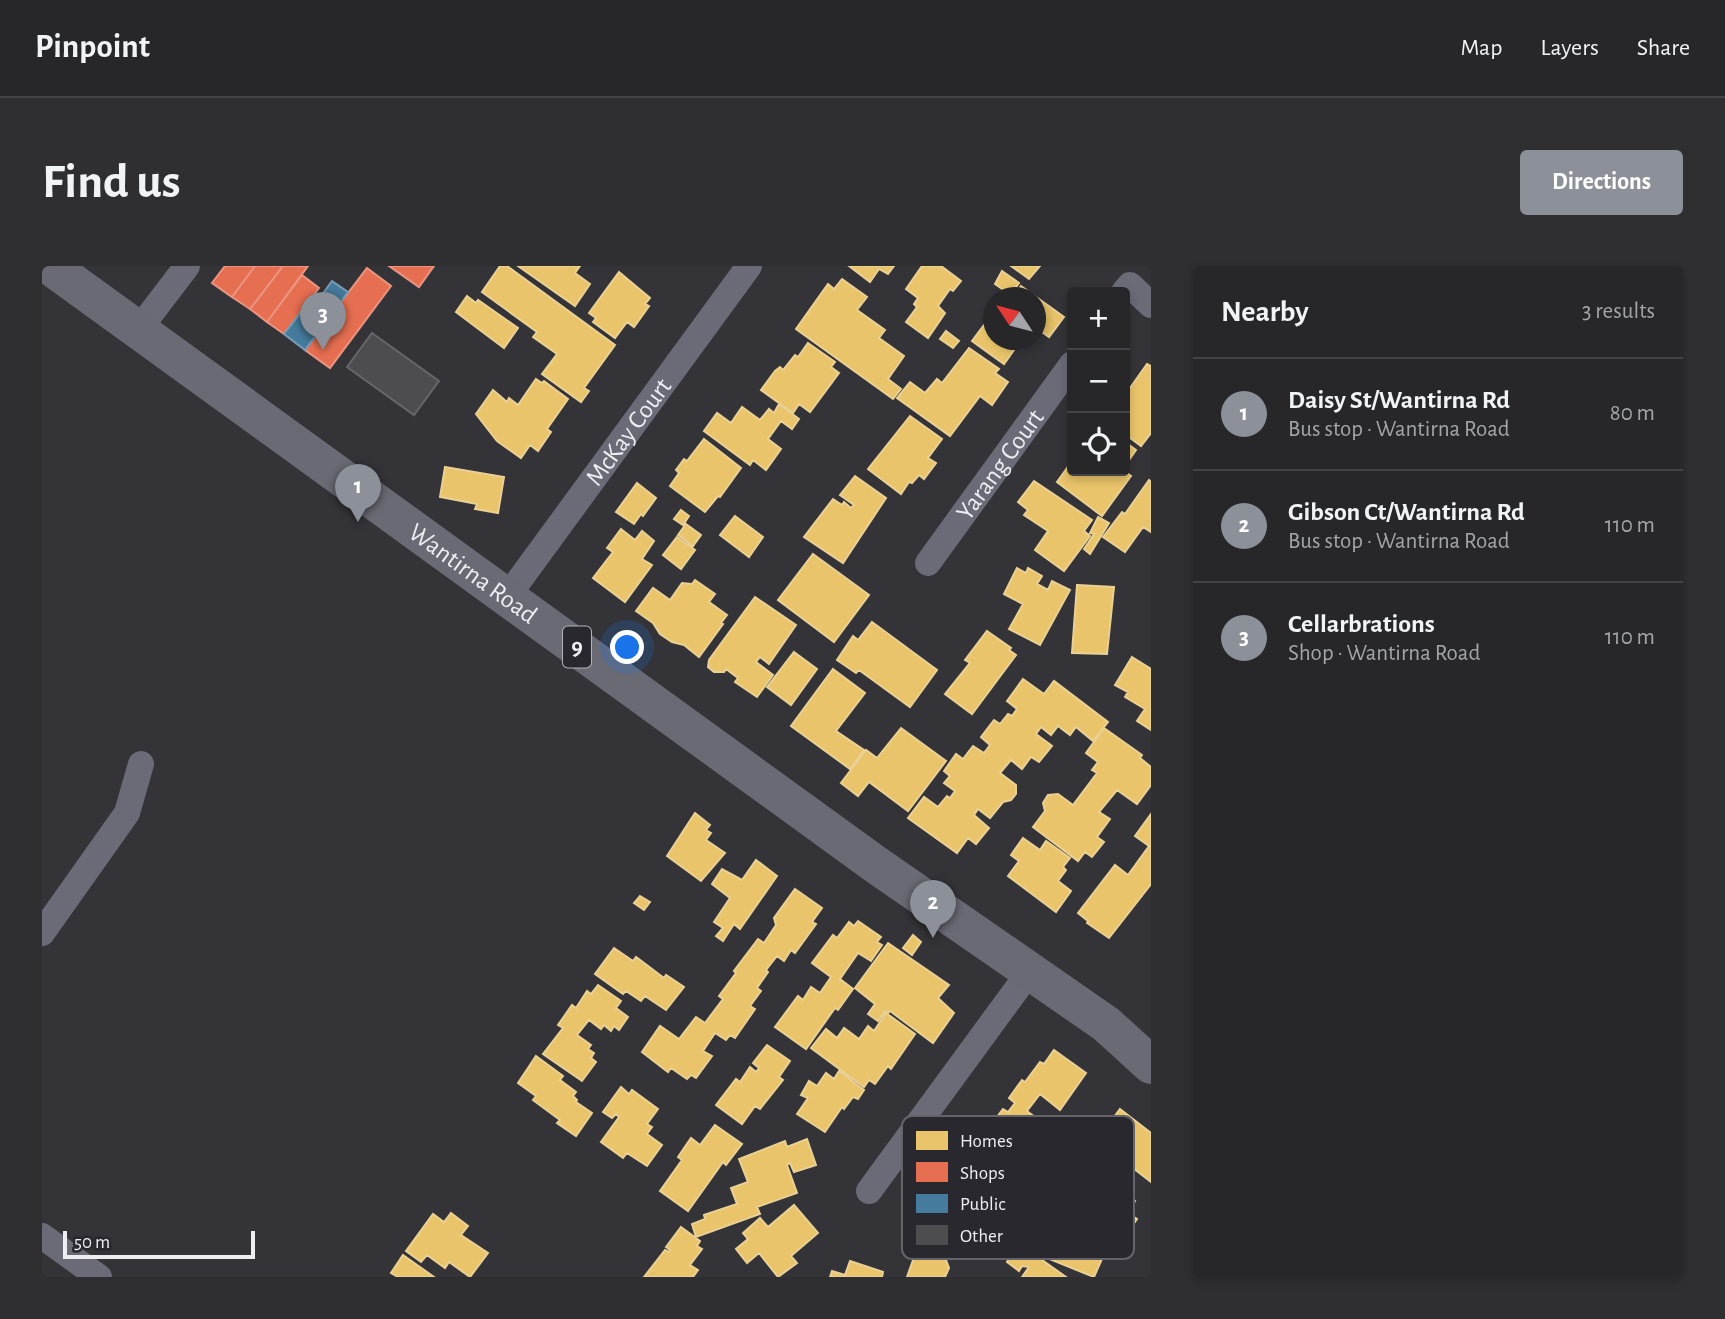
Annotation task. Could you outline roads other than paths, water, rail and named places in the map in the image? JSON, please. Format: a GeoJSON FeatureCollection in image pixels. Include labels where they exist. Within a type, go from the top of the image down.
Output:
{"type":"FeatureCollection","features":[{"type":"Feature","properties":{"kind":"main road","name":"Wantirna Road"},"geometry":{"type":"LineString","coordinates":[[50,266],[897,879],[1107,1024],[1151,1065]]}},
{"type":"Feature","properties":{"kind":"main road","name":"Wantirna Road"},"geometry":{"type":"LineString","coordinates":[[1107,1024],[1151,1042]]}},
{"type":"Feature","properties":{"kind":"street"},"geometry":{"type":"LineString","coordinates":[[139,330],[187,266]]}},
{"type":"Feature","properties":{"kind":"street","name":"McKay Court"},"geometry":{"type":"LineString","coordinates":[[508,597],[749,266]]}},
{"type":"Feature","properties":{"kind":"street"},"geometry":{"type":"LineString","coordinates":[[1128,287],[1129,285],[1151,305]]}},
{"type":"Feature","properties":{"kind":"street","name":"Yarang Court"},"geometry":{"type":"LineString","coordinates":[[928,562],[1067,370]]}},
{"type":"Feature","properties":{"kind":"street"},"geometry":{"type":"LineString","coordinates":[[42,933],[127,813],[141,764]]}},
{"type":"Feature","properties":{"kind":"street"},"geometry":{"type":"LineString","coordinates":[[924,1116],[1030,971]]}},
{"type":"Feature","properties":{"kind":"street"},"geometry":{"type":"LineString","coordinates":[[869,1191],[902,1146]]}},
{"type":"Feature","properties":{"kind":"street"},"geometry":{"type":"LineString","coordinates":[[42,1236],[99,1277]]}},
{"type":"Feature","properties":{"kind":"place","name":"Cellarbrations"},"geometry":{"type":"Point","coordinates":[323,350]}},
{"type":"Feature","properties":{"kind":"place","name":"Daisy St/Wantirna Rd"},"geometry":{"type":"Point","coordinates":[358,522]}},
{"type":"Feature","properties":{"kind":"place","name":"Gibson Ct/Wantirna Rd"},"geometry":{"type":"Point","coordinates":[933,938]}}]}
